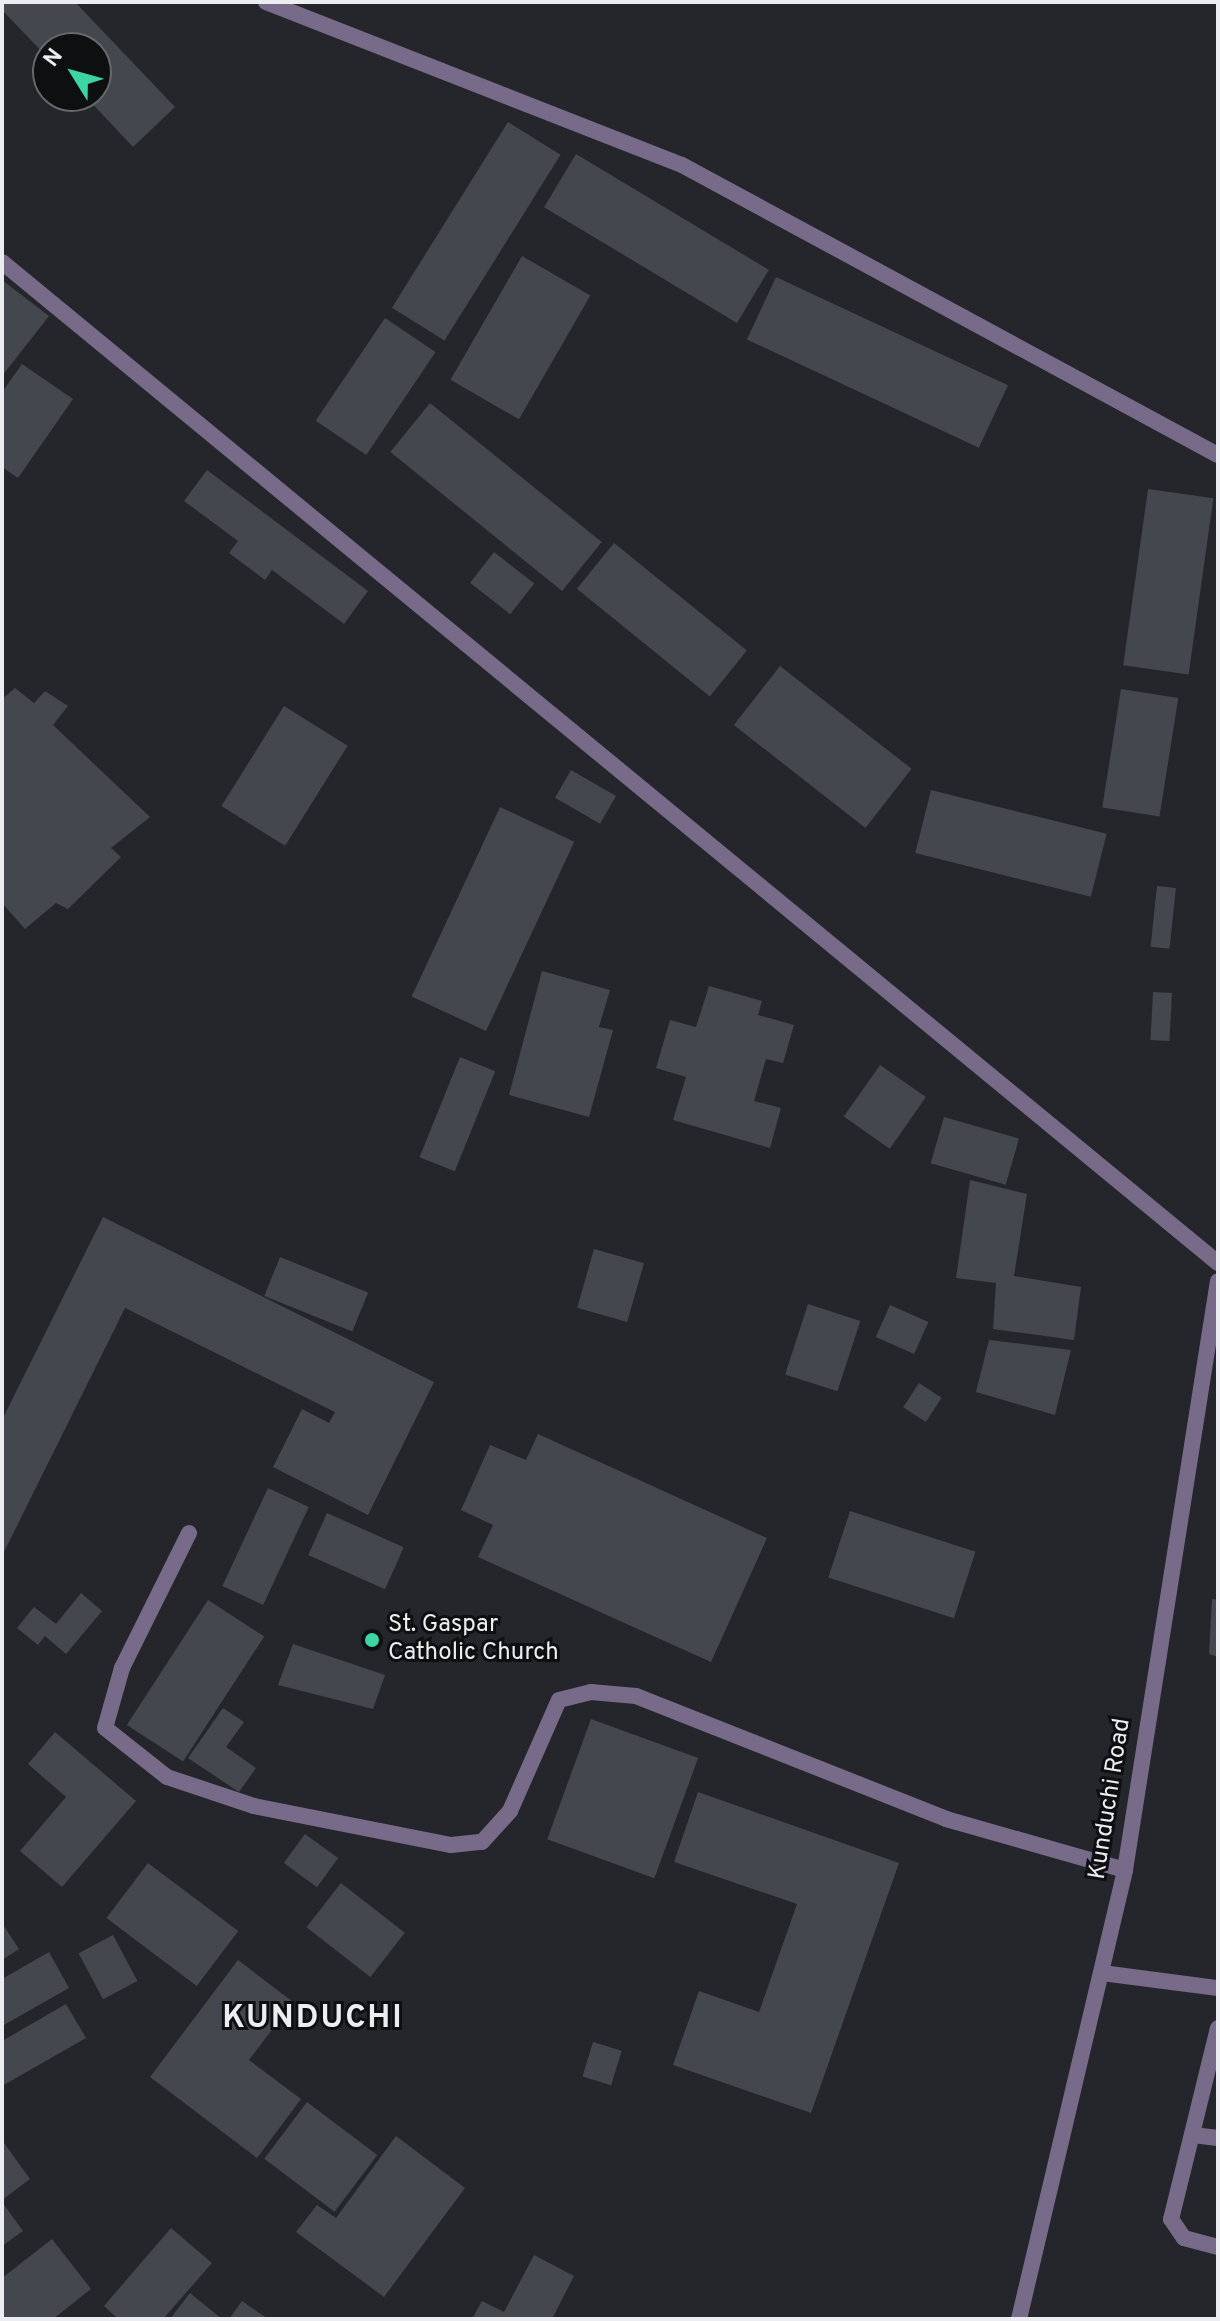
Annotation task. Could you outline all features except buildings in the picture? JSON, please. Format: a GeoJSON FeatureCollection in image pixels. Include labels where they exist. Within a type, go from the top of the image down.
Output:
{"type":"FeatureCollection","features":[{"type":"Feature","properties":{"kind":"street"},"geometry":{"type":"LineString","coordinates":[[266,2],[682,165],[1218,455]]}},
{"type":"Feature","properties":{"kind":"street"},"geometry":{"type":"LineString","coordinates":[[2,262],[1218,1263]]}},
{"type":"Feature","properties":{"kind":"street","name":"Kunduchi Road"},"geometry":{"type":"LineString","coordinates":[[1019,2319],[1125,1870],[1218,1281]]}},
{"type":"Feature","properties":{"kind":"street"},"geometry":{"type":"LineString","coordinates":[[189,1533],[122,1668],[105,1728],[167,1777],[269,1809],[451,1845],[482,1842],[510,1811],[559,1700],[591,1692],[636,1696],[946,1819],[1125,1870]]}},
{"type":"Feature","properties":{"kind":"street"},"geometry":{"type":"LineString","coordinates":[[1102,1973],[1218,1988]]}},
{"type":"Feature","properties":{"kind":"street"},"geometry":{"type":"LineString","coordinates":[[1217,2039],[1171,2219],[1184,2238],[1218,2247]]}},
{"type":"Feature","properties":{"kind":"street"},"geometry":{"type":"LineString","coordinates":[[1193,2135],[1218,2138]]}},
{"type":"Feature","properties":{"kind":"place","name":"St. Gaspar Catholic Church"},"geometry":{"type":"Point","coordinates":[372,1640]}},
{"type":"Feature","properties":{"kind":"district","name":"KUNDUCHI"},"geometry":{"type":"Point","coordinates":[313,2019]}}]}
